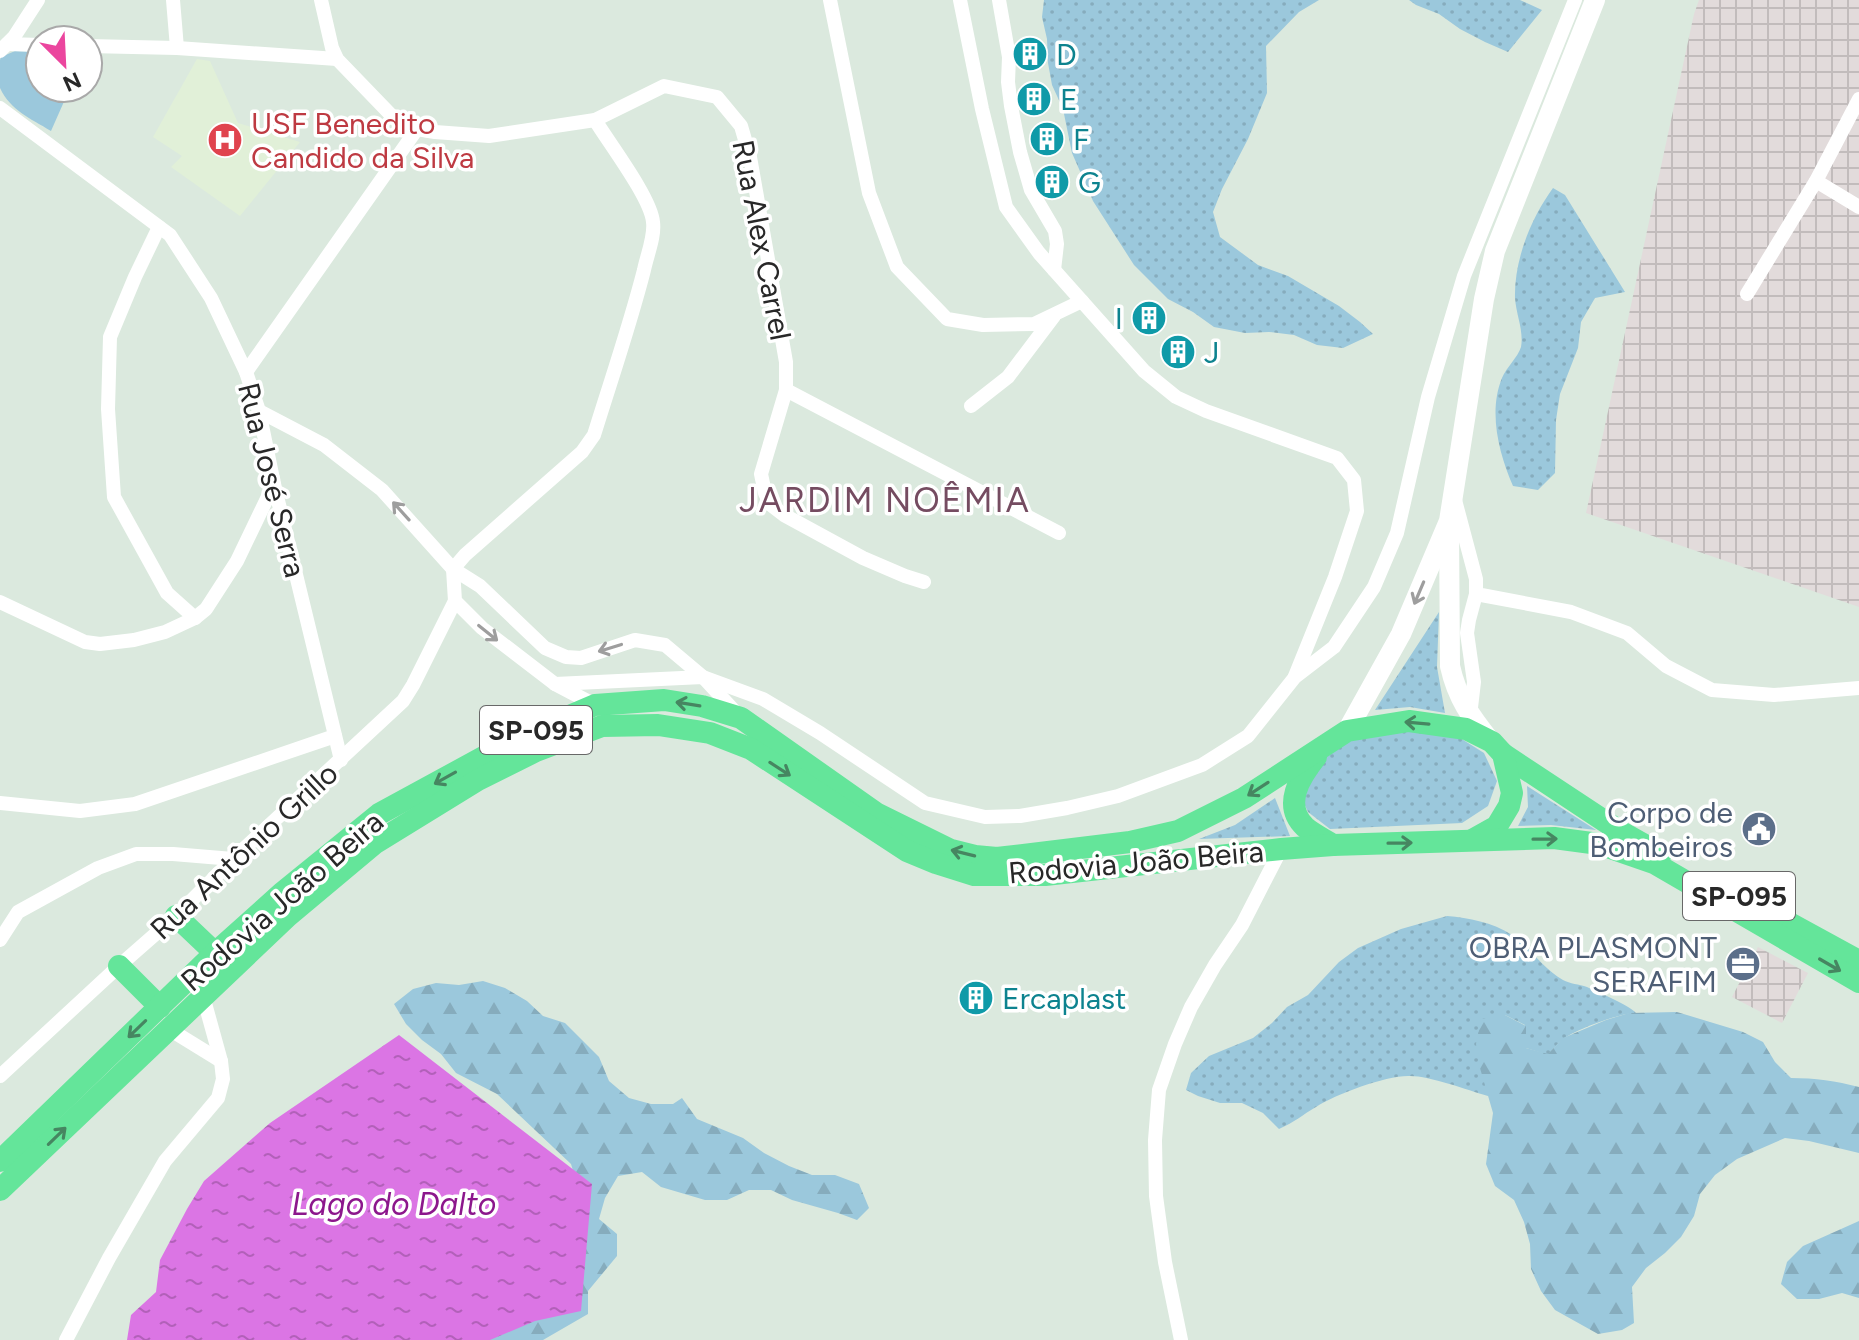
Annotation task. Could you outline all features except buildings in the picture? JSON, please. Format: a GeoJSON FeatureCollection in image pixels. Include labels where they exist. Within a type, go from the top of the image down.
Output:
{"type":"FeatureCollection","features":[{"type":"Feature","properties":{"kind":"main road"},"geometry":{"type":"LineString","coordinates":[[1347,731],[1401,634],[1449,521],[1484,299],[1495,251],[1595,0]]}},
{"type":"Feature","properties":{"kind":"main road"},"geometry":{"type":"LineString","coordinates":[[1449,521],[1450,666],[1453,679],[1470,716],[1497,748],[1512,793],[1509,806],[1497,826],[1467,842]]}},
{"type":"Feature","properties":{"kind":"main road","name":"Rodovia João Beira"},"geometry":{"type":"LineString","coordinates":[[0,1161],[215,953],[283,892],[379,814],[522,736],[595,705],[664,700],[702,706],[741,718],[876,813],[951,850],[997,858],[1130,842],[1178,831],[1244,798],[1347,731],[1409,721],[1466,729],[1618,830],[1859,961]]}},
{"type":"Feature","properties":{"kind":"main road","name":"Rodovia João Beira"},"geometry":{"type":"LineString","coordinates":[[0,1190],[288,916],[374,844],[478,780],[536,751],[602,726],[658,725],[710,733],[751,749],[907,851],[974,875],[1045,875],[1333,845],[1467,842]]}},
{"type":"Feature","properties":{"kind":"main road"},"geometry":{"type":"LineString","coordinates":[[1324,747],[1302,774],[1294,795],[1296,813],[1305,827],[1333,845]]}},
{"type":"Feature","properties":{"kind":"main road","name":"SP-095"},"geometry":{"type":"LineString","coordinates":[[1467,842],[1554,838],[1599,844],[1654,863],[1859,982]]}},
{"type":"Feature","properties":{"kind":"main road"},"geometry":{"type":"LineString","coordinates":[[176,916],[215,953]]}},
{"type":"Feature","properties":{"kind":"main road"},"geometry":{"type":"LineString","coordinates":[[119,966],[160,1007]]}},
{"type":"Feature","properties":{"kind":"street"},"geometry":{"type":"LineString","coordinates":[[4,48],[38,0]]}},
{"type":"Feature","properties":{"kind":"street"},"geometry":{"type":"LineString","coordinates":[[173,0],[177,48]]}},
{"type":"Feature","properties":{"kind":"street","name":"Rua Alex Carrel"},"geometry":{"type":"LineString","coordinates":[[321,0],[337,59],[392,116],[417,129],[489,136],[595,120],[664,86],[717,97],[741,126],[750,157],[786,362],[786,390],[761,474],[765,493],[771,505],[784,515],[863,558],[924,582]]}},
{"type":"Feature","properties":{"kind":"street"},"geometry":{"type":"LineString","coordinates":[[830,0],[869,193],[897,267],[947,319],[983,325],[1034,324],[1082,301]]}},
{"type":"Feature","properties":{"kind":"street"},"geometry":{"type":"LineString","coordinates":[[960,0],[1006,207],[1024,234],[1144,371],[1176,397],[1206,411],[1337,458],[1354,480],[1357,511],[1335,577],[1295,677]]}},
{"type":"Feature","properties":{"kind":"street"},"geometry":{"type":"LineString","coordinates":[[999,0],[1009,57],[1008,82],[1017,137],[1031,190],[1055,231],[1054,270]]}},
{"type":"Feature","properties":{"kind":"street"},"geometry":{"type":"LineString","coordinates":[[555,684],[703,677],[763,699],[925,803],[985,817],[1020,816],[1118,796],[1202,765],[1248,736],[1295,677],[1334,647],[1374,587],[1397,533],[1428,397],[1464,276],[1575,0]]}},
{"type":"Feature","properties":{"kind":"street"},"geometry":{"type":"LineString","coordinates":[[4,48],[24,46]]}},
{"type":"Feature","properties":{"kind":"street"},"geometry":{"type":"LineString","coordinates":[[104,46],[337,59]]}},
{"type":"Feature","properties":{"kind":"street"},"geometry":{"type":"LineString","coordinates":[[1747,294],[1816,181],[1859,99]]}},
{"type":"Feature","properties":{"kind":"street","name":"Rua José Serra"},"geometry":{"type":"LineString","coordinates":[[0,108],[170,235],[211,298],[246,372],[259,411],[341,760]]}},
{"type":"Feature","properties":{"kind":"street"},"geometry":{"type":"LineString","coordinates":[[595,120],[638,188],[653,222],[637,296],[598,421],[582,452],[453,569],[455,601],[482,628],[555,684],[595,705]]}},
{"type":"Feature","properties":{"kind":"street"},"geometry":{"type":"LineString","coordinates":[[246,372],[417,129]]}},
{"type":"Feature","properties":{"kind":"street"},"geometry":{"type":"LineString","coordinates":[[1816,181],[1859,207]]}},
{"type":"Feature","properties":{"kind":"street"},"geometry":{"type":"LineString","coordinates":[[159,227],[110,337],[108,409],[114,497],[167,593],[195,618]]}},
{"type":"Feature","properties":{"kind":"street"},"geometry":{"type":"LineString","coordinates":[[971,406],[1008,377],[1057,313]]}},
{"type":"Feature","properties":{"kind":"street"},"geometry":{"type":"LineString","coordinates":[[786,390],[1059,533]]}},
{"type":"Feature","properties":{"kind":"street"},"geometry":{"type":"LineString","coordinates":[[259,411],[324,445],[382,490],[453,569],[480,586],[545,648],[566,657],[581,658],[635,640],[665,645],[703,677],[741,718]]}},
{"type":"Feature","properties":{"kind":"street"},"geometry":{"type":"LineString","coordinates":[[0,602],[85,642],[100,644],[134,640],[165,632],[195,618],[206,609],[237,561],[274,484]]}},
{"type":"Feature","properties":{"kind":"street"},"geometry":{"type":"LineString","coordinates":[[1455,496],[1476,579],[1476,594],[1467,633],[1474,682],[1470,716]]}},
{"type":"Feature","properties":{"kind":"street"},"geometry":{"type":"LineString","coordinates":[[1476,594],[1571,612],[1627,633],[1666,666],[1712,690],[1774,695],[1859,688]]}},
{"type":"Feature","properties":{"kind":"street","name":"Rua Antônio Grillo"},"geometry":{"type":"LineString","coordinates":[[0,1076],[176,916],[403,701],[455,601]]}},
{"type":"Feature","properties":{"kind":"street"},"geometry":{"type":"LineString","coordinates":[[0,614],[19,613]]}},
{"type":"Feature","properties":{"kind":"street"},"geometry":{"type":"LineString","coordinates":[[0,803],[80,811],[135,804],[335,736]]}},
{"type":"Feature","properties":{"kind":"street"},"geometry":{"type":"LineString","coordinates":[[1181,1340],[1165,1262],[1156,1196],[1155,1140],[1159,1090],[1191,1007],[1242,925],[1281,849]]}},
{"type":"Feature","properties":{"kind":"street"},"geometry":{"type":"LineString","coordinates":[[0,940],[18,912],[98,868],[136,854],[233,859]]}},
{"type":"Feature","properties":{"kind":"street"},"geometry":{"type":"LineString","coordinates":[[66,1340],[165,1161],[218,1098],[223,1079],[221,1061],[203,996]]}},
{"type":"Feature","properties":{"kind":"street"},"geometry":{"type":"LineString","coordinates":[[169,1029],[221,1061]]}},
{"type":"Feature","properties":{"kind":"shaded area"},"geometry":{"type":"Polygon","coordinates":[[[1699,0],[1859,0],[1859,607],[1586,513],[1699,0]]]}},
{"type":"Feature","properties":{"kind":"shaded area","name":"USF Benedito Candido da Silva"},"geometry":{"type":"Polygon","coordinates":[[[197,59],[210,61],[238,123],[300,142],[240,216],[171,167],[182,156],[153,137],[197,59]]]}},
{"type":"Feature","properties":{"kind":"shaded area"},"geometry":{"type":"Polygon","coordinates":[[[1758,947],[1808,973],[1782,1023],[1732,997],[1758,947]]]}},
{"type":"Feature","properties":{"kind":"green space"},"geometry":{"type":"Polygon","coordinates":[[[1044,0],[1319,0],[1299,12],[1266,46],[1267,93],[1213,212],[1220,237],[1258,265],[1288,276],[1339,306],[1373,334],[1343,348],[1317,345],[1294,335],[1245,333],[1214,327],[1168,299],[1134,265],[1093,201],[1072,153],[1063,109],[1052,85],[1042,17],[1044,0]]]}},
{"type":"Feature","properties":{"kind":"green space"},"geometry":{"type":"Polygon","coordinates":[[[1409,0],[1520,0],[1542,10],[1508,52],[1409,0]]]}},
{"type":"Feature","properties":{"kind":"green space"},"geometry":{"type":"Polygon","coordinates":[[[15,51],[24,51],[24,104],[63,104],[51,131],[15,108],[4,96],[0,88],[1,57],[15,51]]]}},
{"type":"Feature","properties":{"kind":"green space"},"geometry":{"type":"Polygon","coordinates":[[[1553,188],[1565,195],[1625,292],[1595,298],[1581,322],[1578,348],[1560,394],[1555,473],[1538,490],[1513,486],[1497,433],[1496,405],[1502,378],[1521,347],[1515,298],[1517,269],[1531,226],[1553,188]]]}},
{"type":"Feature","properties":{"kind":"green space"},"geometry":{"type":"Polygon","coordinates":[[[1439,612],[1437,667],[1445,713],[1410,707],[1375,710],[1439,612]]]}},
{"type":"Feature","properties":{"kind":"green space"},"geometry":{"type":"Polygon","coordinates":[[[1411,726],[1457,736],[1484,753],[1497,781],[1488,806],[1462,823],[1330,829],[1308,812],[1298,790],[1307,767],[1361,734],[1411,726]]]}},
{"type":"Feature","properties":{"kind":"green space"},"geometry":{"type":"Polygon","coordinates":[[[1527,786],[1596,830],[1551,825],[1518,826],[1528,807],[1527,786]]]}},
{"type":"Feature","properties":{"kind":"green space"},"geometry":{"type":"Polygon","coordinates":[[[1275,798],[1290,836],[1199,839],[1235,825],[1275,798]]]}},
{"type":"Feature","properties":{"kind":"green space"},"geometry":{"type":"Polygon","coordinates":[[[1447,916],[1480,921],[1504,931],[1519,940],[1563,980],[1599,992],[1636,1013],[1609,1019],[1576,1032],[1562,1040],[1548,1055],[1526,1048],[1525,1025],[1505,1015],[1488,1096],[1428,1078],[1400,1077],[1362,1086],[1336,1097],[1279,1129],[1263,1113],[1242,1103],[1220,1103],[1186,1090],[1191,1073],[1209,1056],[1253,1038],[1287,1007],[1308,995],[1339,962],[1358,948],[1401,929],[1447,916]]]}},
{"type":"Feature","properties":{"kind":"green space"},"geometry":{"type":"Polygon","coordinates":[[[483,981],[505,988],[527,1001],[543,1016],[565,1023],[599,1057],[609,1081],[629,1098],[651,1104],[673,1104],[682,1098],[697,1119],[743,1138],[789,1166],[812,1175],[835,1175],[859,1184],[869,1208],[857,1220],[792,1200],[771,1190],[749,1190],[727,1200],[705,1200],[661,1187],[642,1172],[618,1176],[605,1198],[599,1219],[617,1234],[617,1256],[588,1291],[588,1314],[543,1340],[447,1340],[578,1187],[571,1164],[497,1094],[456,1073],[441,1054],[406,1024],[394,1004],[413,989],[436,983],[459,985],[483,981]]]}},
{"type":"Feature","properties":{"kind":"green space"},"geometry":{"type":"Polygon","coordinates":[[[1677,1012],[1743,1032],[1763,1042],[1775,1062],[1791,1078],[1825,1080],[1859,1087],[1859,1153],[1785,1138],[1737,1159],[1715,1175],[1700,1194],[1694,1216],[1681,1237],[1646,1268],[1632,1287],[1634,1323],[1622,1330],[1598,1334],[1555,1310],[1541,1291],[1531,1269],[1530,1244],[1524,1222],[1514,1200],[1495,1186],[1486,1164],[1493,1113],[1476,1044],[1481,1019],[1505,1015],[1526,1026],[1526,1048],[1548,1054],[1563,1038],[1606,1020],[1629,1013],[1677,1012]]]}},
{"type":"Feature","properties":{"kind":"green space"},"geometry":{"type":"Polygon","coordinates":[[[1859,1221],[1859,1298],[1842,1293],[1819,1299],[1797,1299],[1781,1284],[1787,1262],[1803,1246],[1859,1221]]]}},
{"type":"Feature","properties":{"kind":"water","name":"Lago do Dalto"},"geometry":{"type":"Polygon","coordinates":[[[399,1035],[592,1184],[581,1311],[535,1321],[490,1340],[127,1340],[131,1315],[156,1292],[160,1260],[204,1181],[270,1123],[399,1035]]]}},
{"type":"Feature","properties":{"kind":"place","name":"D"},"geometry":{"type":"Point","coordinates":[1030,54]}},
{"type":"Feature","properties":{"kind":"place","name":"E"},"geometry":{"type":"Point","coordinates":[1034,99]}},
{"type":"Feature","properties":{"kind":"place","name":"F"},"geometry":{"type":"Point","coordinates":[1047,139]}},
{"type":"Feature","properties":{"kind":"place","name":"USF Benedito Candido da Silva"},"geometry":{"type":"Point","coordinates":[225,140]}},
{"type":"Feature","properties":{"kind":"place","name":"G"},"geometry":{"type":"Point","coordinates":[1052,182]}},
{"type":"Feature","properties":{"kind":"place","name":"I"},"geometry":{"type":"Point","coordinates":[1149,318]}},
{"type":"Feature","properties":{"kind":"place","name":"J"},"geometry":{"type":"Point","coordinates":[1178,352]}},
{"type":"Feature","properties":{"kind":"place","name":"Corpo de Bombeiros"},"geometry":{"type":"Point","coordinates":[1759,829]}},
{"type":"Feature","properties":{"kind":"place","name":"OBRA PLASMONT SERAFIM"},"geometry":{"type":"Point","coordinates":[1743,964]}},
{"type":"Feature","properties":{"kind":"place","name":"Ercaplast"},"geometry":{"type":"Point","coordinates":[976,998]}},
{"type":"Feature","properties":{"kind":"district","name":"JARDIM NOÊMIA"},"geometry":{"type":"Point","coordinates":[885,500]}}]}
